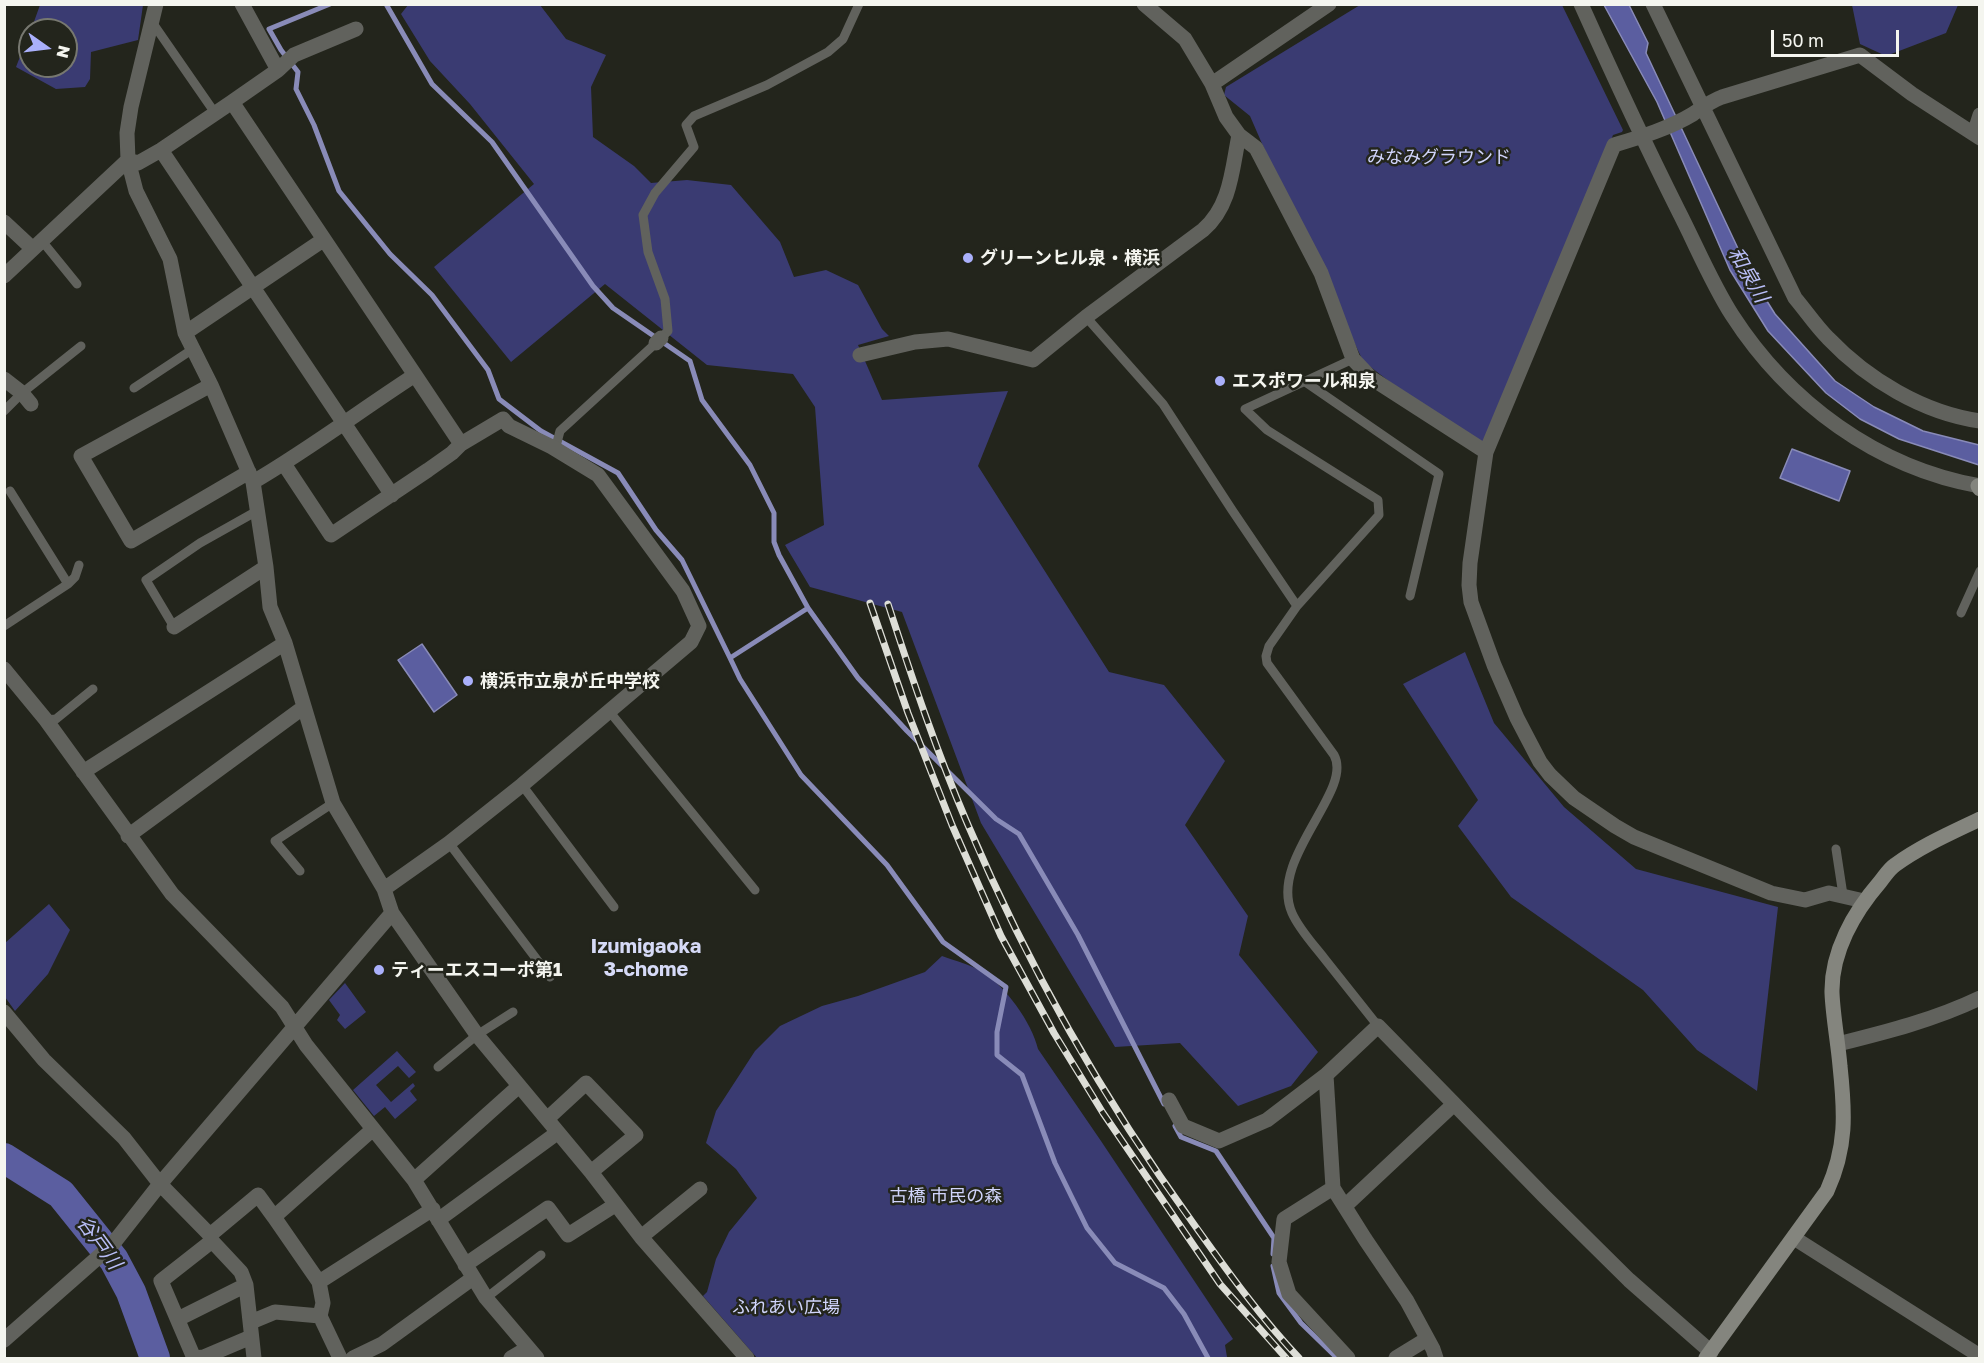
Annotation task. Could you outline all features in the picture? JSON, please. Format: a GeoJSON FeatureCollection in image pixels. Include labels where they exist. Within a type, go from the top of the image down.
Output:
{"type":"FeatureCollection","features":[{"type":"Feature","properties":{"kind":"street"},"geometry":{"type":"LineString","coordinates":[[156,4],[131,107],[127,134],[128,160],[136,191],[170,259],[186,333],[251,477],[266,567],[270,608],[285,643],[333,803],[384,889],[392,913],[477,1035],[591,1172],[641,1237],[747,1359]]}},
{"type":"Feature","properties":{"kind":"street"},"geometry":{"type":"LineString","coordinates":[[242,4],[278,70]]}},
{"type":"Feature","properties":{"kind":"street"},"geometry":{"type":"LineString","coordinates":[[1144,4],[1185,39],[1212,84],[1226,117],[1239,135],[1256,148],[1316,262],[1353,358],[1371,378],[1486,452]]}},
{"type":"Feature","properties":{"kind":"street"},"geometry":{"type":"LineString","coordinates":[[1212,84],[1329,4]]}},
{"type":"Feature","properties":{"kind":"street"},"geometry":{"type":"LineString","coordinates":[[1581,4],[1648,135],[1732,314],[1763,359],[1802,399],[1829,421],[1862,442],[1911,466],[1979,487]]}},
{"type":"Feature","properties":{"kind":"street"},"geometry":{"type":"LineString","coordinates":[[1653,4],[1697,111],[1795,298],[1827,337],[1861,368],[1893,389],[1938,411],[1980,422]]}},
{"type":"Feature","properties":{"kind":"street"},"geometry":{"type":"LineString","coordinates":[[128,160],[138,163],[161,150],[278,70],[294,55],[356,29]]}},
{"type":"Feature","properties":{"kind":"street"},"geometry":{"type":"LineString","coordinates":[[1864,901],[1828,893],[1804,900],[1771,893],[1634,837],[1574,798],[1550,775],[1540,762],[1517,718],[1494,665],[1471,602],[1470,563],[1486,452],[1614,145],[1648,135],[1722,97],[1860,55],[1912,94],[1977,136],[1980,115]]}},
{"type":"Feature","properties":{"kind":"street"},"geometry":{"type":"LineString","coordinates":[[232,102],[461,444]]}},
{"type":"Feature","properties":{"kind":"street"},"geometry":{"type":"LineString","coordinates":[[860,355],[915,342],[948,339],[1033,360],[1214,220],[1224,204],[1239,135]]}},
{"type":"Feature","properties":{"kind":"street"},"geometry":{"type":"LineString","coordinates":[[161,150],[392,495]]}},
{"type":"Feature","properties":{"kind":"street"},"geometry":{"type":"LineString","coordinates":[[4,276],[128,160]]}},
{"type":"Feature","properties":{"kind":"street"},"geometry":{"type":"LineString","coordinates":[[4,222],[38,245]]}},
{"type":"Feature","properties":{"kind":"street"},"geometry":{"type":"LineString","coordinates":[[186,333],[323,240]]}},
{"type":"Feature","properties":{"kind":"street"},"geometry":{"type":"LineString","coordinates":[[211,385],[81,456],[131,541],[251,477],[284,464],[415,375]]}},
{"type":"Feature","properties":{"kind":"street"},"geometry":{"type":"LineString","coordinates":[[4,379],[26,399]]}},
{"type":"Feature","properties":{"kind":"street"},"geometry":{"type":"LineString","coordinates":[[284,464],[331,535],[392,495],[452,453],[461,444],[503,419],[509,426],[598,475],[684,591],[699,626],[692,642],[522,785],[450,843],[384,889]]}},
{"type":"Feature","properties":{"kind":"street"},"geometry":{"type":"LineString","coordinates":[[174,627],[266,567]]}},
{"type":"Feature","properties":{"kind":"street"},"geometry":{"type":"LineString","coordinates":[[83,772],[285,643]]}},
{"type":"Feature","properties":{"kind":"street"},"geometry":{"type":"LineString","coordinates":[[4,669],[46,720],[172,894],[282,1007],[306,1045],[414,1180],[486,1298],[532,1353],[511,1359]]}},
{"type":"Feature","properties":{"kind":"street"},"geometry":{"type":"LineString","coordinates":[[128,836],[304,707]]}},
{"type":"Feature","properties":{"kind":"street"},"geometry":{"type":"LineString","coordinates":[[1169,1100],[1183,1126],[1219,1141],[1267,1120],[1326,1075],[1378,1026],[1629,1280],[1708,1355],[1827,1191],[1837,1170],[1842,1147],[1844,1109],[1832,992],[1834,972],[1844,938],[1864,901],[1893,866],[1927,845],[1980,819]]}},
{"type":"Feature","properties":{"kind":"street"},"geometry":{"type":"LineString","coordinates":[[4,1340],[112,1245],[160,1184],[392,913]]}},
{"type":"Feature","properties":{"kind":"street"},"geometry":{"type":"LineString","coordinates":[[1838,1044],[1897,1029],[1945,1013],[1980,998]]}},
{"type":"Feature","properties":{"kind":"street"},"geometry":{"type":"LineString","coordinates":[[4,1012],[44,1059],[124,1138],[160,1184],[241,1272],[246,1284],[254,1359]]}},
{"type":"Feature","properties":{"kind":"street"},"geometry":{"type":"LineString","coordinates":[[1326,1075],[1333,1188],[1407,1301],[1436,1359]]}},
{"type":"Feature","properties":{"kind":"street"},"geometry":{"type":"LineString","coordinates":[[547,1119],[586,1083],[636,1135],[591,1172]]}},
{"type":"Feature","properties":{"kind":"street"},"geometry":{"type":"LineString","coordinates":[[414,1180],[519,1086]]}},
{"type":"Feature","properties":{"kind":"street"},"geometry":{"type":"LineString","coordinates":[[1345,1206],[1454,1104]]}},
{"type":"Feature","properties":{"kind":"street"},"geometry":{"type":"LineString","coordinates":[[274,1217],[372,1130]]}},
{"type":"Feature","properties":{"kind":"street"},"geometry":{"type":"LineString","coordinates":[[319,1282],[436,1215],[557,1132]]}},
{"type":"Feature","properties":{"kind":"street"},"geometry":{"type":"LineString","coordinates":[[1333,1188],[1284,1219],[1279,1262],[1289,1294],[1348,1359]]}},
{"type":"Feature","properties":{"kind":"street"},"geometry":{"type":"LineString","coordinates":[[641,1237],[700,1189]]}},
{"type":"Feature","properties":{"kind":"street"},"geometry":{"type":"LineString","coordinates":[[320,1316],[276,1312],[204,1357],[194,1359],[161,1281],[258,1195],[319,1282],[323,1303],[320,1316],[340,1359]]}},
{"type":"Feature","properties":{"kind":"street"},"geometry":{"type":"LineString","coordinates":[[465,1265],[548,1208],[568,1234],[615,1205]]}},
{"type":"Feature","properties":{"kind":"street"},"geometry":{"type":"LineString","coordinates":[[1794,1238],[1980,1356]]}},
{"type":"Feature","properties":{"kind":"street"},"geometry":{"type":"LineString","coordinates":[[353,1359],[382,1344],[473,1278]]}},
{"type":"Feature","properties":{"kind":"street"},"geometry":{"type":"LineString","coordinates":[[178,1319],[246,1284]]}},
{"type":"Feature","properties":{"kind":"street"},"geometry":{"type":"LineString","coordinates":[[1396,1359],[1427,1339]]}},
{"type":"Feature","properties":{"kind":"lane"},"geometry":{"type":"LineString","coordinates":[[555,450],[560,431],[668,331],[665,299],[648,252],[643,215],[655,193],[694,147],[686,125],[687,121],[767,85],[828,52],[843,39],[859,4]]}},
{"type":"Feature","properties":{"kind":"lane"},"geometry":{"type":"LineString","coordinates":[[152,22],[215,113]]}},
{"type":"Feature","properties":{"kind":"lane"},"geometry":{"type":"LineString","coordinates":[[38,245],[77,284]]}},
{"type":"Feature","properties":{"kind":"lane"},"geometry":{"type":"LineString","coordinates":[[1086,317],[1163,404],[1298,606]]}},
{"type":"Feature","properties":{"kind":"lane"},"geometry":{"type":"LineString","coordinates":[[4,411],[26,399],[81,346]]}},
{"type":"Feature","properties":{"kind":"lane"},"geometry":{"type":"LineString","coordinates":[[134,388],[193,349]]}},
{"type":"Feature","properties":{"kind":"lane"},"geometry":{"type":"LineString","coordinates":[[1353,358],[1245,409],[1267,430],[1378,500],[1379,515],[1298,606],[1269,646],[1266,659],[1334,755],[1338,770],[1335,783],[1306,833],[1294,863],[1288,890],[1291,912],[1306,936],[1378,1026]]}},
{"type":"Feature","properties":{"kind":"lane"},"geometry":{"type":"LineString","coordinates":[[1304,381],[1439,474],[1410,596]]}},
{"type":"Feature","properties":{"kind":"lane"},"geometry":{"type":"LineString","coordinates":[[10,491],[68,584]]}},
{"type":"Feature","properties":{"kind":"lane"},"geometry":{"type":"LineString","coordinates":[[174,627],[146,580],[200,543],[257,511]]}},
{"type":"Feature","properties":{"kind":"lane"},"geometry":{"type":"LineString","coordinates":[[4,626],[68,584],[75,577],[79,565]]}},
{"type":"Feature","properties":{"kind":"lane"},"geometry":{"type":"LineString","coordinates":[[1961,613],[1980,571]]}},
{"type":"Feature","properties":{"kind":"lane"},"geometry":{"type":"LineString","coordinates":[[46,720],[56,719],[93,689]]}},
{"type":"Feature","properties":{"kind":"lane"},"geometry":{"type":"LineString","coordinates":[[609,711],[755,890]]}},
{"type":"Feature","properties":{"kind":"lane"},"geometry":{"type":"LineString","coordinates":[[522,785],[614,906]]}},
{"type":"Feature","properties":{"kind":"lane"},"geometry":{"type":"LineString","coordinates":[[300,871],[275,841],[333,803]]}},
{"type":"Feature","properties":{"kind":"lane"},"geometry":{"type":"LineString","coordinates":[[450,843],[550,977]]}},
{"type":"Feature","properties":{"kind":"lane"},"geometry":{"type":"LineString","coordinates":[[1836,849],[1843,895]]}},
{"type":"Feature","properties":{"kind":"lane"},"geometry":{"type":"LineString","coordinates":[[438,1067],[477,1035],[513,1012]]}},
{"type":"Feature","properties":{"kind":"lane"},"geometry":{"type":"LineString","coordinates":[[486,1298],[541,1255]]}},
{"type":"Feature","properties":{"kind":"green space"},"geometry":{"type":"Polygon","coordinates":[[[1852,4],[1958,5],[1946,33],[1886,56],[1860,44],[1852,4]]]}},
{"type":"Feature","properties":{"kind":"green space"},"geometry":{"type":"Polygon","coordinates":[[[40,5],[143,5],[138,40],[91,52],[90,79],[85,87],[56,89],[36,78],[78,78],[78,18],[35,18],[40,5]]]}},
{"type":"Feature","properties":{"kind":"green space"},"geometry":{"type":"Polygon","coordinates":[[[408,5],[540,5],[566,39],[606,55],[591,87],[593,137],[634,166],[651,183],[687,180],[731,185],[780,242],[794,277],[826,270],[858,285],[882,329],[889,336],[858,345],[882,400],[1008,391],[978,466],[1109,672],[1164,685],[1225,761],[1185,825],[1248,916],[1239,955],[1318,1052],[1291,1086],[1238,1106],[1180,1043],[1115,1047],[981,823],[902,612],[810,587],[785,545],[824,525],[815,407],[793,374],[707,365],[605,284],[511,362],[434,267],[534,184],[470,104],[430,61],[401,14],[408,5]]]}},
{"type":"Feature","properties":{"kind":"green space","name":"みなみグラウンド"},"geometry":{"type":"Polygon","coordinates":[[[1360,5],[1562,5],[1623,130],[1613,135],[1489,439],[1482,443],[1441,422],[1363,361],[1250,116],[1224,95],[1226,87],[1360,5]]]}},
{"type":"Feature","properties":{"kind":"green space"},"geometry":{"type":"Polygon","coordinates":[[[1465,652],[1494,723],[1564,807],[1636,869],[1778,907],[1757,1091],[1697,1050],[1643,990],[1511,897],[1458,826],[1478,800],[1403,684],[1465,652]]]}},
{"type":"Feature","properties":{"kind":"green space"},"geometry":{"type":"Polygon","coordinates":[[[49,904],[70,930],[48,974],[15,1011],[5,997],[5,943],[49,904]]]}},
{"type":"Feature","properties":{"kind":"green space","name":"古橋 市民の森"},"geometry":{"type":"Polygon","coordinates":[[[942,956],[967,964],[990,977],[1008,995],[1024,1017],[1038,1049],[1233,1339],[1225,1345],[1227,1357],[757,1358],[703,1296],[707,1292],[716,1259],[729,1232],[757,1198],[736,1169],[706,1143],[716,1111],[755,1051],[780,1026],[822,1006],[925,972],[942,956]]]}},
{"type":"Feature","properties":{"kind":"green space"},"geometry":{"type":"Polygon","coordinates":[[[345,983],[366,1012],[345,1029],[337,1020],[340,1015],[329,1000],[345,983]]]}},
{"type":"Feature","properties":{"kind":"green space"},"geometry":{"type":"Polygon","coordinates":[[[397,1051],[416,1072],[409,1078],[398,1066],[376,1085],[391,1102],[413,1083],[415,1086],[410,1091],[417,1100],[395,1119],[385,1107],[374,1116],[353,1090],[397,1051]]]}},
{"type":"Feature","properties":{"kind":"water","name":"和泉川"},"geometry":{"type":"Polygon","coordinates":[[[1604,5],[1629,5],[1648,43],[1646,53],[1750,274],[1775,314],[1835,381],[1874,407],[1923,431],[1979,445],[1979,465],[1899,439],[1860,419],[1826,393],[1768,331],[1730,270],[1657,102],[1604,5]]]}},
{"type":"Feature","properties":{"kind":"water"},"geometry":{"type":"Polygon","coordinates":[[[1792,449],[1850,471],[1839,501],[1780,478],[1792,449]]]}},
{"type":"Feature","properties":{"kind":"water"},"geometry":{"type":"Polygon","coordinates":[[[422,644],[457,695],[434,712],[398,660],[422,644]]]}},
{"type":"Feature","properties":{"kind":"waterway"},"geometry":{"type":"LineString","coordinates":[[330,4],[269,29],[298,72],[296,89],[314,125],[339,191],[390,254],[432,295],[488,370],[499,399],[541,431],[618,473],[656,530],[682,560],[730,658]]}},
{"type":"Feature","properties":{"kind":"waterway"},"geometry":{"type":"LineString","coordinates":[[386,4],[432,84],[492,142],[593,286],[613,308],[690,361],[702,400],[750,465],[774,513],[774,542],[808,608],[730,658],[740,679],[801,775],[887,865],[943,942],[1006,987],[997,1032],[997,1055],[1022,1075],[1055,1163],[1087,1228],[1115,1263],[1164,1288],[1184,1314],[1208,1358]]}},
{"type":"Feature","properties":{"kind":"waterway"},"geometry":{"type":"LineString","coordinates":[[808,608],[858,678],[907,731],[996,819],[1019,834],[1078,935],[1164,1104]]}},
{"type":"Feature","properties":{"kind":"waterway"},"geometry":{"type":"LineString","coordinates":[[1175,1126],[1181,1137],[1216,1151],[1274,1238],[1273,1254]]}},
{"type":"Feature","properties":{"kind":"waterway","name":"谷戸川"},"geometry":{"type":"LineString","coordinates":[[4,1158],[61,1194],[114,1260],[131,1292],[155,1358]]}},
{"type":"Feature","properties":{"kind":"waterway"},"geometry":{"type":"LineString","coordinates":[[1273,1266],[1279,1293],[1301,1323],[1337,1358]]}},
{"type":"Feature","properties":{"kind":"railway"},"geometry":{"type":"LineString","coordinates":[[870,603],[908,713],[952,825],[1001,936],[1054,1033],[1103,1113],[1220,1284],[1286,1358]]}},
{"type":"Feature","properties":{"kind":"railway"},"geometry":{"type":"LineString","coordinates":[[888,604],[925,715],[957,798],[1016,929],[1069,1030],[1098,1080],[1160,1176],[1244,1292],[1299,1358]]}},
{"type":"Feature","properties":{"kind":"place","name":"グリーンヒル泉・横浜"},"geometry":{"type":"Point","coordinates":[968,258]}},
{"type":"Feature","properties":{"kind":"place","name":"エスポワール和泉"},"geometry":{"type":"Point","coordinates":[1220,381]}},
{"type":"Feature","properties":{"kind":"place","name":"横浜市立泉が丘中学校"},"geometry":{"type":"Point","coordinates":[468,681]}},
{"type":"Feature","properties":{"kind":"place","name":"ティーエスコーポ第1"},"geometry":{"type":"Point","coordinates":[379,970]}},
{"type":"Feature","properties":{"kind":"district","name":"Izumigaoka 3-chome"},"geometry":{"type":"Point","coordinates":[646,958]}},
{"type":"Feature","properties":{"kind":"park label","name":"ふれあい広場"},"geometry":{"type":"Point","coordinates":[786,1307]}}]}
